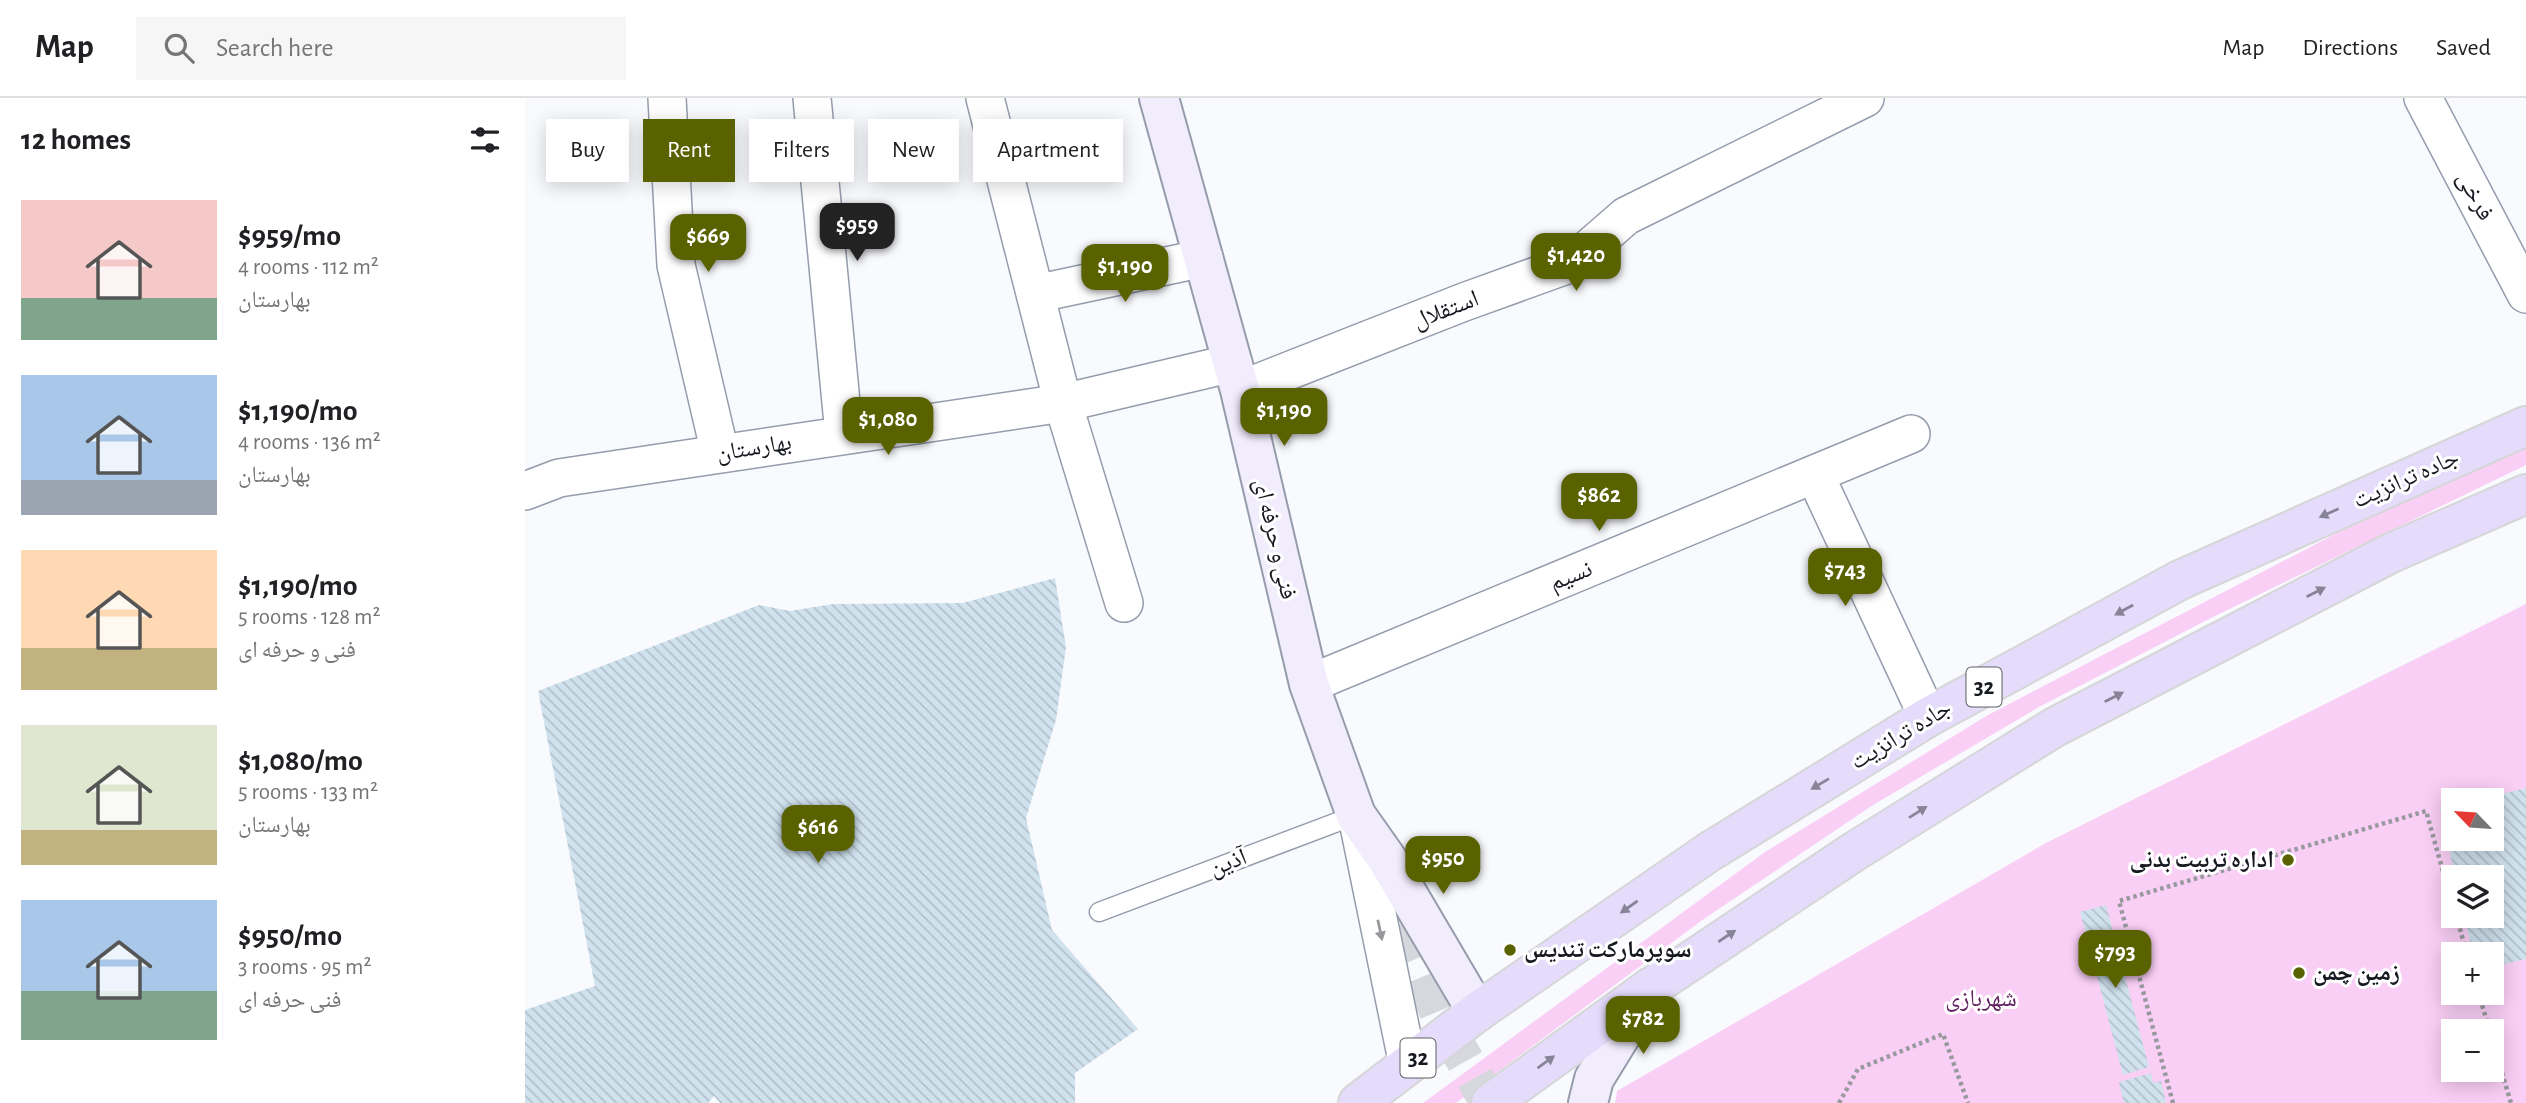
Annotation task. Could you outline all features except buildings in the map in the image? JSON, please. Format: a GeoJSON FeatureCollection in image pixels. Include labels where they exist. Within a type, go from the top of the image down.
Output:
{"type":"FeatureCollection","features":[{"type":"Feature","properties":{"kind":"main road","name":"جاده ترانزیت"},"geometry":{"type":"LineString","coordinates":[[1358,1103],[1477,1012],[1709,852],[1929,717],[2180,580],[2526,426]]}},
{"type":"Feature","properties":{"kind":"main road"},"geometry":{"type":"LineString","coordinates":[[1491,1103],[1650,988],[1855,851],[2055,727],[2391,553],[2526,494]]}},
{"type":"Feature","properties":{"kind":"street"},"geometry":{"type":"LineString","coordinates":[[667,98],[677,265],[720,453]]}},
{"type":"Feature","properties":{"kind":"street"},"geometry":{"type":"LineString","coordinates":[[812,98],[844,434]]}},
{"type":"Feature","properties":{"kind":"street"},"geometry":{"type":"LineString","coordinates":[[985,98],[1063,403],[1124,603]]}},
{"type":"Feature","properties":{"kind":"street","name":"فنی و حرفه ای"},"geometry":{"type":"LineString","coordinates":[[1159,98],[1237,376],[1309,684],[1356,815],[1387,859],[1477,1012]]}},
{"type":"Feature","properties":{"kind":"street","name":"استقلال"},"geometry":{"type":"LineString","coordinates":[[1237,376],[1464,302],[1572,263],[1626,216],[1865,98]]}},
{"type":"Feature","properties":{"kind":"street","name":"فرخی"},"geometry":{"type":"LineString","coordinates":[[2423,98],[2526,294]]}},
{"type":"Feature","properties":{"kind":"street"},"geometry":{"type":"LineString","coordinates":[[1035,294],[1204,258]]}},
{"type":"Feature","properties":{"kind":"street","name":"بهارستان"},"geometry":{"type":"LineString","coordinates":[[525,491],[559,478],[1237,376]]}},
{"type":"Feature","properties":{"kind":"street","name":"نسيم"},"geometry":{"type":"LineString","coordinates":[[1309,684],[1911,434]]}},
{"type":"Feature","properties":{"kind":"street"},"geometry":{"type":"LineString","coordinates":[[1815,475],[1929,717]]}},
{"type":"Feature","properties":{"kind":"street"},"geometry":{"type":"LineString","coordinates":[[1356,815],[1408,1065]]}},
{"type":"Feature","properties":{"kind":"street"},"geometry":{"type":"LineString","coordinates":[[1588,1103],[1594,1079],[1650,988]]}},
{"type":"Feature","properties":{"kind":"lane","name":"آذین"},"geometry":{"type":"LineString","coordinates":[[1098,912],[1356,815]]}},
{"type":"Feature","properties":{"kind":"path"},"geometry":{"type":"LineString","coordinates":[[2173,1103],[2119,901],[2426,811],[2441,865]]}},
{"type":"Feature","properties":{"kind":"path"},"geometry":{"type":"LineString","coordinates":[[1839,1103],[1858,1069],[1943,1034],[1968,1103]]}},
{"type":"Feature","properties":{"kind":"path"},"geometry":{"type":"LineString","coordinates":[[2504,1079],[2511,1103]]}},
{"type":"Feature","properties":{"kind":"green space"},"geometry":{"type":"Polygon","coordinates":[[[2526,446],[2526,465],[2209,619],[2039,707],[1873,805],[1701,921],[1456,1103],[1423,1103],[1765,852],[1988,715],[2339,532],[2526,446]]]}},
{"type":"Feature","properties":{"kind":"green space","name":"اداره تربیت بدنی"},"geometry":{"type":"Polygon","coordinates":[[[2526,604],[2526,1103],[1615,1103],[1617,1091],[2046,843],[2526,604]]]}},
{"type":"Feature","properties":{"kind":"tunnel"},"geometry":{"type":"LineString","coordinates":[[1380,871],[1441,1018],[1489,1103]]}},
{"type":"Feature","properties":{"kind":"place","name":"اداره تربیت بدنی"},"geometry":{"type":"Point","coordinates":[2288,860]}},
{"type":"Feature","properties":{"kind":"place","name":"سوپرمارکت تندیس"},"geometry":{"type":"Point","coordinates":[1510,950]}},
{"type":"Feature","properties":{"kind":"place","name":"زمین چمن"},"geometry":{"type":"Point","coordinates":[2299,973]}},
{"type":"Feature","properties":{"kind":"park label","name":"شهربازی"},"geometry":{"type":"Point","coordinates":[1981,999]}}]}
